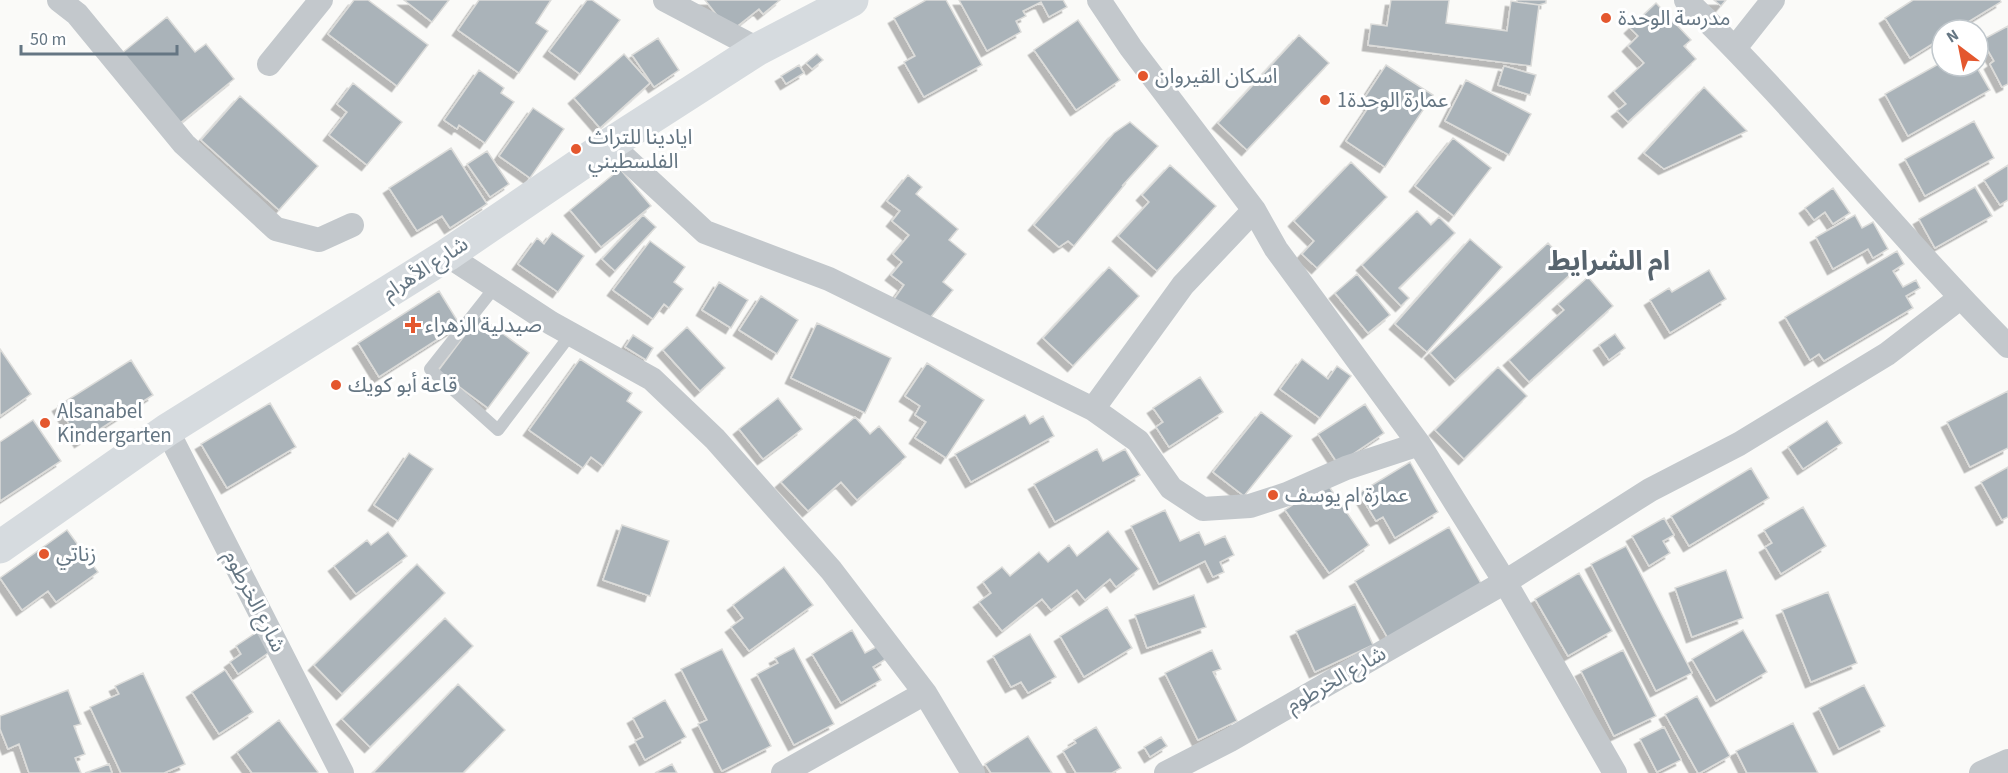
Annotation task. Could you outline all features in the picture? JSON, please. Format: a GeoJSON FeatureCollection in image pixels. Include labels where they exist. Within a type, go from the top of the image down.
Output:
{"type":"FeatureCollection","features":[{"type":"Feature","properties":{"kind":"street"},"geometry":{"type":"LineString","coordinates":[[269,63],[321,0]]}},
{"type":"Feature","properties":{"kind":"street"},"geometry":{"type":"LineString","coordinates":[[665,0],[758,49]]}},
{"type":"Feature","properties":{"kind":"street","name":"شارع الأهرام"},"geometry":{"type":"LineString","coordinates":[[1,546],[167,429],[447,255],[610,144],[758,49],[852,0]]}},
{"type":"Feature","properties":{"kind":"street"},"geometry":{"type":"LineString","coordinates":[[1099,0],[1131,48],[1254,210],[1276,249],[1419,444],[1505,582],[1615,773]]}},
{"type":"Feature","properties":{"kind":"street"},"geometry":{"type":"LineString","coordinates":[[1686,0],[1736,48],[1960,298],[2008,346]]}},
{"type":"Feature","properties":{"kind":"street"},"geometry":{"type":"LineString","coordinates":[[1736,48],[1773,0]]}},
{"type":"Feature","properties":{"kind":"street"},"geometry":{"type":"LineString","coordinates":[[71,5],[184,144],[276,229],[319,240],[352,225]]}},
{"type":"Feature","properties":{"kind":"street"},"geometry":{"type":"LineString","coordinates":[[610,144],[705,232],[829,279],[1093,410],[1138,441],[1171,488],[1203,509],[1250,506],[1287,494],[1346,468],[1419,444]]}},
{"type":"Feature","properties":{"kind":"street"},"geometry":{"type":"LineString","coordinates":[[1093,410],[1183,285],[1254,210]]}},
{"type":"Feature","properties":{"kind":"street"},"geometry":{"type":"LineString","coordinates":[[447,255],[572,334],[652,380],[715,439],[831,570],[926,693],[973,773]]}},
{"type":"Feature","properties":{"kind":"street","name":"شارع الخرطوم"},"geometry":{"type":"LineString","coordinates":[[1166,773],[1230,740],[1505,582],[1650,490],[1739,444],[1887,354],[1960,298]]}},
{"type":"Feature","properties":{"kind":"street","name":"شارع الخرطوم"},"geometry":{"type":"LineString","coordinates":[[167,429],[342,773]]}},
{"type":"Feature","properties":{"kind":"street"},"geometry":{"type":"LineString","coordinates":[[783,773],[926,693]]}},
{"type":"Feature","properties":{"kind":"street"},"geometry":{"type":"LineString","coordinates":[[1981,773],[2008,761]]}},
{"type":"Feature","properties":{"kind":"lane"},"geometry":{"type":"LineString","coordinates":[[495,287],[430,369],[498,430],[572,334]]}},
{"type":"Feature","properties":{"kind":"building"},"geometry":{"type":"Polygon","coordinates":[[[354,0],[368,0],[428,45],[397,86],[328,34],[354,0]]]}},
{"type":"Feature","properties":{"kind":"building"},"geometry":{"type":"Polygon","coordinates":[[[404,0],[449,0],[432,22],[404,0]]]}},
{"type":"Feature","properties":{"kind":"building"},"geometry":{"type":"Polygon","coordinates":[[[479,0],[551,0],[536,23],[548,31],[519,73],[458,30],[479,0]]]}},
{"type":"Feature","properties":{"kind":"building"},"geometry":{"type":"Polygon","coordinates":[[[587,0],[592,0],[620,20],[580,74],[549,51],[587,0]]]}},
{"type":"Feature","properties":{"kind":"building"},"geometry":{"type":"Polygon","coordinates":[[[705,0],[780,0],[763,14],[759,9],[730,32],[705,0]]]}},
{"type":"Feature","properties":{"kind":"building"},"geometry":{"type":"Polygon","coordinates":[[[926,0],[946,0],[982,65],[924,97],[904,62],[915,56],[894,18],[926,0]]]}},
{"type":"Feature","properties":{"kind":"building"},"geometry":{"type":"Polygon","coordinates":[[[959,0],[1063,0],[1067,7],[1049,17],[1041,2],[1023,11],[1026,16],[1016,21],[1021,32],[987,51],[959,0]]]}},
{"type":"Feature","properties":{"kind":"building"},"geometry":{"type":"Polygon","coordinates":[[[1391,0],[1449,0],[1446,23],[1507,31],[1511,1],[1539,5],[1531,66],[1368,45],[1371,24],[1387,26],[1391,0]]]}},
{"type":"Feature","properties":{"kind":"building"},"geometry":{"type":"Polygon","coordinates":[[[1517,0],[1546,0],[1546,3],[1539,5],[1517,2],[1517,0]]]}},
{"type":"Feature","properties":{"kind":"building"},"geometry":{"type":"Polygon","coordinates":[[[1714,0],[1726,0],[1721,6],[1714,0]]]}},
{"type":"Feature","properties":{"kind":"building"},"geometry":{"type":"Polygon","coordinates":[[[1913,0],[2000,0],[2001,2],[1975,18],[1930,18],[1930,46],[1910,58],[1885,18],[1913,0]]]}},
{"type":"Feature","properties":{"kind":"building"},"geometry":{"type":"Polygon","coordinates":[[[1656,3],[1691,40],[1684,46],[1696,59],[1628,122],[1617,111],[1626,104],[1614,91],[1644,63],[1628,46],[1638,36],[1630,28],[1656,3]]]}},
{"type":"Feature","properties":{"kind":"building"},"geometry":{"type":"Polygon","coordinates":[[[167,17],[195,52],[206,44],[234,79],[179,124],[122,53],[167,17]]]}},
{"type":"Feature","properties":{"kind":"building"},"geometry":{"type":"Polygon","coordinates":[[[1078,20],[1120,80],[1076,110],[1034,50],[1078,20]]]}},
{"type":"Feature","properties":{"kind":"building"},"geometry":{"type":"Polygon","coordinates":[[[2008,26],[2008,84],[2002,87],[1990,64],[1994,61],[1990,54],[1990,36],[2008,26]]]}},
{"type":"Feature","properties":{"kind":"building"},"geometry":{"type":"Polygon","coordinates":[[[1299,35],[1329,63],[1247,150],[1218,123],[1299,35]]]}},
{"type":"Feature","properties":{"kind":"building"},"geometry":{"type":"Polygon","coordinates":[[[658,38],[679,70],[654,87],[632,55],[658,38]]]}},
{"type":"Feature","properties":{"kind":"building"},"geometry":{"type":"Polygon","coordinates":[[[624,54],[650,83],[600,128],[574,98],[624,54]]]}},
{"type":"Feature","properties":{"kind":"building"},"geometry":{"type":"Polygon","coordinates":[[[817,54],[823,60],[812,69],[806,63],[817,54]]]}},
{"type":"Feature","properties":{"kind":"building"},"geometry":{"type":"Polygon","coordinates":[[[799,65],[804,73],[786,84],[781,76],[799,65]]]}},
{"type":"Feature","properties":{"kind":"building"},"geometry":{"type":"Polygon","coordinates":[[[1386,65],[1433,95],[1385,167],[1346,141],[1370,105],[1363,100],[1386,65]]]}},
{"type":"Feature","properties":{"kind":"building"},"geometry":{"type":"Polygon","coordinates":[[[1504,66],[1536,75],[1530,95],[1498,85],[1504,66]]]}},
{"type":"Feature","properties":{"kind":"building"},"geometry":{"type":"Polygon","coordinates":[[[1930,69],[1930,78],[1983,78],[1990,90],[1908,136],[1885,94],[1930,69]]]}},
{"type":"Feature","properties":{"kind":"building"},"geometry":{"type":"Polygon","coordinates":[[[479,70],[504,88],[501,93],[514,102],[485,143],[459,125],[457,129],[444,120],[479,70]]]}},
{"type":"Feature","properties":{"kind":"building"},"geometry":{"type":"Polygon","coordinates":[[[1466,80],[1531,114],[1509,155],[1445,121],[1466,80]]]}},
{"type":"Feature","properties":{"kind":"building"},"geometry":{"type":"Polygon","coordinates":[[[353,83],[402,122],[367,165],[329,135],[347,112],[337,104],[353,83]]]}},
{"type":"Feature","properties":{"kind":"building"},"geometry":{"type":"Polygon","coordinates":[[[1704,87],[1747,131],[1664,169],[1644,153],[1704,87]]]}},
{"type":"Feature","properties":{"kind":"building"},"geometry":{"type":"Polygon","coordinates":[[[240,96],[318,166],[279,210],[201,140],[240,96]]]}},
{"type":"Feature","properties":{"kind":"building"},"geometry":{"type":"Polygon","coordinates":[[[533,108],[564,129],[530,178],[499,156],[533,108]]]}},
{"type":"Feature","properties":{"kind":"building"},"geometry":{"type":"Polygon","coordinates":[[[1974,121],[1994,158],[1925,196],[1905,159],[1974,121]]]}},
{"type":"Feature","properties":{"kind":"building"},"geometry":{"type":"Polygon","coordinates":[[[1130,122],[1158,146],[1122,186],[1126,183],[1074,246],[1068,241],[1059,247],[1034,225],[1114,133],[1130,122]]]}},
{"type":"Feature","properties":{"kind":"building"},"geometry":{"type":"Polygon","coordinates":[[[1453,138],[1491,168],[1454,216],[1415,186],[1453,138]]]}},
{"type":"Feature","properties":{"kind":"building"},"geometry":{"type":"Polygon","coordinates":[[[451,148],[487,204],[450,228],[442,216],[417,231],[389,188],[451,148]]]}},
{"type":"Feature","properties":{"kind":"building"},"geometry":{"type":"Polygon","coordinates":[[[487,151],[509,184],[490,197],[467,164],[487,151]]]}},
{"type":"Feature","properties":{"kind":"building"},"geometry":{"type":"Polygon","coordinates":[[[1351,162],[1387,197],[1317,268],[1302,254],[1314,241],[1294,221],[1351,162]]]}},
{"type":"Feature","properties":{"kind":"building"},"geometry":{"type":"Polygon","coordinates":[[[1170,165],[1216,206],[1157,271],[1118,236],[1149,202],[1142,195],[1170,165]]]}},
{"type":"Feature","properties":{"kind":"building"},"geometry":{"type":"Polygon","coordinates":[[[2008,165],[2008,200],[2000,205],[1984,180],[2008,165]]]}},
{"type":"Feature","properties":{"kind":"building"},"geometry":{"type":"Polygon","coordinates":[[[620,169],[651,206],[601,247],[570,210],[620,169]]]}},
{"type":"Feature","properties":{"kind":"building"},"geometry":{"type":"Polygon","coordinates":[[[908,175],[922,187],[916,194],[958,229],[949,240],[966,254],[943,282],[953,290],[925,324],[894,299],[904,285],[891,275],[902,262],[893,254],[909,235],[892,221],[900,211],[887,201],[908,175]]]}},
{"type":"Feature","properties":{"kind":"building"},"geometry":{"type":"Polygon","coordinates":[[[1975,187],[1992,216],[1935,248],[1919,219],[1975,187]]]}},
{"type":"Feature","properties":{"kind":"building"},"geometry":{"type":"Polygon","coordinates":[[[1833,188],[1850,213],[1833,224],[1825,212],[1814,220],[1805,208],[1833,188]]]}},
{"type":"Feature","properties":{"kind":"building"},"geometry":{"type":"Polygon","coordinates":[[[1417,211],[1431,225],[1439,217],[1455,233],[1399,288],[1409,298],[1401,306],[1362,265],[1417,211]]]}},
{"type":"Feature","properties":{"kind":"building"},"geometry":{"type":"Polygon","coordinates":[[[643,215],[656,227],[615,271],[602,259],[643,215]]]}},
{"type":"Feature","properties":{"kind":"building"},"geometry":{"type":"Polygon","coordinates":[[[1855,215],[1862,228],[1873,222],[1888,249],[1873,258],[1868,249],[1833,269],[1816,237],[1855,215]]]}},
{"type":"Feature","properties":{"kind":"building"},"geometry":{"type":"Polygon","coordinates":[[[552,233],[584,256],[558,292],[518,264],[537,238],[544,244],[552,233]]]}},
{"type":"Feature","properties":{"kind":"building"},"geometry":{"type":"Polygon","coordinates":[[[1470,239],[1502,267],[1427,352],[1395,324],[1470,239]]]}},
{"type":"Feature","properties":{"kind":"building"},"geometry":{"type":"Polygon","coordinates":[[[650,241],[685,267],[674,282],[683,289],[669,308],[664,304],[653,319],[613,290],[650,241]]]}},
{"type":"Feature","properties":{"kind":"building"},"geometry":{"type":"Polygon","coordinates":[[[1548,243],[1574,271],[1455,380],[1430,353],[1548,243]]]}},
{"type":"Feature","properties":{"kind":"building"},"geometry":{"type":"Polygon","coordinates":[[[1897,251],[1904,264],[1893,271],[1903,287],[1916,280],[1920,288],[1906,296],[1913,308],[1824,361],[1819,354],[1810,360],[1785,317],[1897,251]]]}},
{"type":"Feature","properties":{"kind":"building"},"geometry":{"type":"Polygon","coordinates":[[[1109,267],[1139,296],[1073,366],[1043,338],[1109,267]]]}},
{"type":"Feature","properties":{"kind":"building"},"geometry":{"type":"Polygon","coordinates":[[[1709,270],[1726,299],[1670,333],[1650,300],[1669,288],[1672,292],[1709,270]]]}},
{"type":"Feature","properties":{"kind":"building"},"geometry":{"type":"Polygon","coordinates":[[[1357,274],[1390,315],[1368,333],[1335,293],[1357,274]]]}},
{"type":"Feature","properties":{"kind":"building"},"geometry":{"type":"Polygon","coordinates":[[[1588,277],[1613,306],[1529,382],[1509,360],[1564,310],[1558,304],[1588,277]]]}},
{"type":"Feature","properties":{"kind":"building"},"geometry":{"type":"Polygon","coordinates":[[[719,282],[748,300],[731,328],[702,310],[719,282]]]}},
{"type":"Feature","properties":{"kind":"building"},"geometry":{"type":"Polygon","coordinates":[[[439,291],[460,325],[379,377],[358,343],[439,291]]]}},
{"type":"Feature","properties":{"kind":"building"},"geometry":{"type":"Polygon","coordinates":[[[761,296],[798,320],[777,354],[739,330],[761,296]]]}},
{"type":"Feature","properties":{"kind":"building"},"geometry":{"type":"Polygon","coordinates":[[[479,316],[529,353],[488,408],[438,371],[479,316]]]}},
{"type":"Feature","properties":{"kind":"building"},"geometry":{"type":"Polygon","coordinates":[[[817,323],[891,358],[865,413],[791,378],[817,323]]]}},
{"type":"Feature","properties":{"kind":"building"},"geometry":{"type":"Polygon","coordinates":[[[687,327],[725,368],[700,391],[663,350],[687,327]]]}},
{"type":"Feature","properties":{"kind":"building"},"geometry":{"type":"Polygon","coordinates":[[[1615,334],[1625,348],[1609,360],[1599,345],[1615,334]]]}},
{"type":"Feature","properties":{"kind":"building"},"geometry":{"type":"Polygon","coordinates":[[[633,335],[653,348],[646,360],[625,347],[633,335]]]}},
{"type":"Feature","properties":{"kind":"building"},"geometry":{"type":"Polygon","coordinates":[[[0,349],[31,394],[0,416],[0,349]]]}},
{"type":"Feature","properties":{"kind":"building"},"geometry":{"type":"Polygon","coordinates":[[[580,359],[632,393],[627,401],[642,412],[603,466],[591,457],[583,468],[529,430],[580,359]]]}},
{"type":"Feature","properties":{"kind":"building"},"geometry":{"type":"Polygon","coordinates":[[[1302,359],[1328,379],[1337,366],[1351,376],[1320,418],[1280,389],[1302,359]]]}},
{"type":"Feature","properties":{"kind":"building"},"geometry":{"type":"Polygon","coordinates":[[[131,360],[153,395],[80,442],[58,406],[131,360]]]}},
{"type":"Feature","properties":{"kind":"building"},"geometry":{"type":"Polygon","coordinates":[[[927,363],[984,400],[946,458],[915,438],[926,422],[915,415],[920,406],[905,396],[927,363]]]}},
{"type":"Feature","properties":{"kind":"building"},"geometry":{"type":"Polygon","coordinates":[[[1498,367],[1527,396],[1464,459],[1435,430],[1498,367]]]}},
{"type":"Feature","properties":{"kind":"building"},"geometry":{"type":"Polygon","coordinates":[[[1200,377],[1223,412],[1169,447],[1156,427],[1163,422],[1153,408],[1200,377]]]}},
{"type":"Feature","properties":{"kind":"building"},"geometry":{"type":"Polygon","coordinates":[[[2008,391],[2008,448],[1970,467],[1947,422],[2008,391]]]}},
{"type":"Feature","properties":{"kind":"building"},"geometry":{"type":"Polygon","coordinates":[[[778,398],[802,429],[763,459],[739,429],[778,398]]]}},
{"type":"Feature","properties":{"kind":"building"},"geometry":{"type":"Polygon","coordinates":[[[270,403],[296,447],[227,488],[201,444],[270,403]]]}},
{"type":"Feature","properties":{"kind":"building"},"geometry":{"type":"Polygon","coordinates":[[[1365,404],[1384,433],[1338,464],[1318,434],[1365,404]]]}},
{"type":"Feature","properties":{"kind":"building"},"geometry":{"type":"Polygon","coordinates":[[[1261,412],[1292,436],[1244,496],[1213,472],[1261,412]]]}},
{"type":"Feature","properties":{"kind":"building"},"geometry":{"type":"Polygon","coordinates":[[[1025,415],[1030,424],[1043,416],[1054,436],[971,482],[955,454],[1025,415]]]}},
{"type":"Feature","properties":{"kind":"building"},"geometry":{"type":"Polygon","coordinates":[[[855,417],[870,434],[879,426],[906,457],[857,500],[841,482],[808,511],[781,482],[855,417]]]}},
{"type":"Feature","properties":{"kind":"building"},"geometry":{"type":"Polygon","coordinates":[[[33,420],[61,461],[0,501],[0,442],[33,420]]]}},
{"type":"Feature","properties":{"kind":"building"},"geometry":{"type":"Polygon","coordinates":[[[1827,421],[1842,443],[1803,469],[1788,447],[1827,421]]]}},
{"type":"Feature","properties":{"kind":"building"},"geometry":{"type":"Polygon","coordinates":[[[1097,449],[1103,461],[1125,449],[1140,475],[1055,522],[1034,484],[1097,449]]]}},
{"type":"Feature","properties":{"kind":"building"},"geometry":{"type":"Polygon","coordinates":[[[409,453],[433,469],[398,521],[374,505],[409,453]]]}},
{"type":"Feature","properties":{"kind":"building"},"geometry":{"type":"Polygon","coordinates":[[[1410,462],[1438,512],[1395,538],[1383,517],[1376,521],[1359,493],[1410,462]]]}},
{"type":"Feature","properties":{"kind":"building"},"geometry":{"type":"Polygon","coordinates":[[[2008,467],[2008,517],[2002,520],[1981,482],[2008,467]]]}},
{"type":"Feature","properties":{"kind":"building"},"geometry":{"type":"Polygon","coordinates":[[[1751,468],[1769,498],[1689,546],[1671,516],[1751,468]]]}},
{"type":"Feature","properties":{"kind":"building"},"geometry":{"type":"Polygon","coordinates":[[[1326,482],[1369,545],[1329,573],[1285,510],[1326,482]]]}},
{"type":"Feature","properties":{"kind":"building"},"geometry":{"type":"Polygon","coordinates":[[[1803,507],[1826,546],[1781,574],[1765,547],[1772,543],[1764,530],[1803,507]]]}},
{"type":"Feature","properties":{"kind":"building"},"geometry":{"type":"Polygon","coordinates":[[[1165,510],[1180,541],[1199,532],[1205,545],[1225,536],[1234,555],[1220,562],[1224,572],[1213,577],[1205,561],[1159,584],[1131,526],[1165,510]]]}},
{"type":"Feature","properties":{"kind":"building"},"geometry":{"type":"Polygon","coordinates":[[[1664,518],[1674,535],[1663,541],[1670,553],[1649,566],[1632,536],[1664,518]]]}},
{"type":"Feature","properties":{"kind":"building"},"geometry":{"type":"Polygon","coordinates":[[[622,525],[669,541],[650,596],[603,580],[622,525]]]}},
{"type":"Feature","properties":{"kind":"building"},"geometry":{"type":"Polygon","coordinates":[[[1449,527],[1483,587],[1389,640],[1355,581],[1449,527]]]}},
{"type":"Feature","properties":{"kind":"building"},"geometry":{"type":"Polygon","coordinates":[[[67,530],[98,572],[56,602],[48,591],[22,610],[0,578],[67,530]]]}},
{"type":"Feature","properties":{"kind":"building"},"geometry":{"type":"Polygon","coordinates":[[[1108,531],[1139,569],[1116,587],[1110,579],[1085,600],[1077,590],[1051,610],[1042,599],[1002,631],[979,602],[991,593],[983,582],[1002,567],[1010,576],[1039,552],[1048,562],[1069,545],[1077,556],[1108,531]]]}},
{"type":"Feature","properties":{"kind":"building"},"geometry":{"type":"Polygon","coordinates":[[[388,532],[407,556],[356,594],[334,566],[367,540],[371,545],[388,532]]]}},
{"type":"Feature","properties":{"kind":"building"},"geometry":{"type":"Polygon","coordinates":[[[1626,546],[1692,673],[1656,691],[1591,564],[1626,546]]]}},
{"type":"Feature","properties":{"kind":"building"},"geometry":{"type":"Polygon","coordinates":[[[417,564],[445,593],[342,694],[314,665],[417,564]]]}},
{"type":"Feature","properties":{"kind":"building"},"geometry":{"type":"Polygon","coordinates":[[[784,567],[813,605],[749,651],[731,627],[743,618],[733,605],[784,567]]]}},
{"type":"Feature","properties":{"kind":"building"},"geometry":{"type":"Polygon","coordinates":[[[1726,570],[1743,618],[1692,637],[1675,588],[1726,570]]]}},
{"type":"Feature","properties":{"kind":"building"},"geometry":{"type":"Polygon","coordinates":[[[1579,573],[1612,631],[1568,656],[1535,599],[1579,573]]]}},
{"type":"Feature","properties":{"kind":"building"},"geometry":{"type":"Polygon","coordinates":[[[1828,592],[1857,663],[1811,682],[1782,610],[1828,592]]]}},
{"type":"Feature","properties":{"kind":"building"},"geometry":{"type":"Polygon","coordinates":[[[1194,595],[1206,627],[1147,648],[1135,615],[1194,595]]]}},
{"type":"Feature","properties":{"kind":"building"},"geometry":{"type":"Polygon","coordinates":[[[1355,604],[1373,645],[1315,672],[1296,631],[1355,604]]]}},
{"type":"Feature","properties":{"kind":"building"},"geometry":{"type":"Polygon","coordinates":[[[1107,607],[1132,648],[1084,677],[1060,636],[1107,607]]]}},
{"type":"Feature","properties":{"kind":"building"},"geometry":{"type":"Polygon","coordinates":[[[445,618],[473,646],[370,747],[342,719],[445,618]]]}},
{"type":"Feature","properties":{"kind":"building"},"geometry":{"type":"Polygon","coordinates":[[[852,630],[865,653],[878,646],[886,659],[873,667],[881,680],[841,703],[812,654],[852,630]]]}},
{"type":"Feature","properties":{"kind":"building"},"geometry":{"type":"Polygon","coordinates":[[[1743,630],[1767,672],[1716,701],[1692,659],[1743,630]]]}},
{"type":"Feature","properties":{"kind":"building"},"geometry":{"type":"Polygon","coordinates":[[[257,632],[271,651],[238,674],[230,662],[241,654],[236,646],[257,632]]]}},
{"type":"Feature","properties":{"kind":"building"},"geometry":{"type":"Polygon","coordinates":[[[1030,634],[1056,677],[1028,693],[1021,682],[1011,687],[993,656],[1030,634]]]}},
{"type":"Feature","properties":{"kind":"building"},"geometry":{"type":"Polygon","coordinates":[[[794,648],[834,724],[794,745],[757,674],[778,663],[775,658],[794,648]]]}},
{"type":"Feature","properties":{"kind":"building"},"geometry":{"type":"Polygon","coordinates":[[[722,649],[771,746],[722,771],[698,724],[707,720],[681,669],[722,649]]]}},
{"type":"Feature","properties":{"kind":"building"},"geometry":{"type":"Polygon","coordinates":[[[1212,650],[1221,669],[1213,672],[1237,721],[1198,740],[1165,673],[1212,650]]]}},
{"type":"Feature","properties":{"kind":"building"},"geometry":{"type":"Polygon","coordinates":[[[1623,650],[1656,716],[1614,736],[1581,671],[1623,650]]]}},
{"type":"Feature","properties":{"kind":"building"},"geometry":{"type":"Polygon","coordinates":[[[225,670],[253,712],[219,734],[192,692],[225,670]]]}},
{"type":"Feature","properties":{"kind":"building"},"geometry":{"type":"Polygon","coordinates":[[[143,673],[185,764],[164,773],[121,773],[90,707],[119,694],[115,686],[143,673]]]}},
{"type":"Feature","properties":{"kind":"building"},"geometry":{"type":"Polygon","coordinates":[[[458,684],[505,730],[463,773],[373,773],[458,684]]]}},
{"type":"Feature","properties":{"kind":"building"},"geometry":{"type":"Polygon","coordinates":[[[1864,685],[1885,726],[1839,749],[1819,708],[1864,685]]]}},
{"type":"Feature","properties":{"kind":"building"},"geometry":{"type":"Polygon","coordinates":[[[68,690],[81,724],[74,726],[85,754],[75,758],[81,773],[29,773],[19,744],[8,749],[0,729],[0,716],[68,690]]]}},
{"type":"Feature","properties":{"kind":"building"},"geometry":{"type":"Polygon","coordinates":[[[1697,696],[1730,756],[1700,773],[1665,714],[1697,696]]]}},
{"type":"Feature","properties":{"kind":"building"},"geometry":{"type":"Polygon","coordinates":[[[665,700],[686,737],[645,760],[635,741],[643,737],[633,718],[665,700]]]}},
{"type":"Feature","properties":{"kind":"building"},"geometry":{"type":"Polygon","coordinates":[[[279,720],[317,773],[252,773],[237,752],[279,720]]]}},
{"type":"Feature","properties":{"kind":"building"},"geometry":{"type":"Polygon","coordinates":[[[1793,723],[1818,773],[1747,773],[1736,751],[1793,723]]]}},
{"type":"Feature","properties":{"kind":"building"},"geometry":{"type":"Polygon","coordinates":[[[1096,727],[1121,768],[1112,773],[1076,773],[1063,751],[1076,743],[1074,740],[1096,727]]]}},
{"type":"Feature","properties":{"kind":"building"},"geometry":{"type":"Polygon","coordinates":[[[1664,727],[1681,760],[1657,772],[1640,739],[1664,727]]]}},
{"type":"Feature","properties":{"kind":"building"},"geometry":{"type":"Polygon","coordinates":[[[1028,736],[1052,773],[991,773],[985,764],[1028,736]]]}},
{"type":"Feature","properties":{"kind":"building"},"geometry":{"type":"Polygon","coordinates":[[[1161,737],[1167,746],[1150,757],[1144,747],[1161,737]]]}},
{"type":"Feature","properties":{"kind":"building"},"geometry":{"type":"Polygon","coordinates":[[[109,764],[112,773],[85,773],[109,764]]]}},
{"type":"Feature","properties":{"kind":"building"},"geometry":{"type":"Polygon","coordinates":[[[672,764],[677,773],[655,773],[672,764]]]}},
{"type":"Feature","properties":{"kind":"place","name":"مدرسة الوحدة"},"geometry":{"type":"Point","coordinates":[1606,18]}},
{"type":"Feature","properties":{"kind":"place","name":"اسكان القيروان"},"geometry":{"type":"Point","coordinates":[1143,76]}},
{"type":"Feature","properties":{"kind":"place","name":"عمارة الوحدة1"},"geometry":{"type":"Point","coordinates":[1325,100]}},
{"type":"Feature","properties":{"kind":"place","name":"ايادينا للتراث الفلسطيني"},"geometry":{"type":"Point","coordinates":[576,149]}},
{"type":"Feature","properties":{"kind":"place","name":"صيدلية الزهراء"},"geometry":{"type":"Point","coordinates":[413,325]}},
{"type":"Feature","properties":{"kind":"place","name":"قاعة أبو كويك"},"geometry":{"type":"Point","coordinates":[336,385]}},
{"type":"Feature","properties":{"kind":"place","name":"Alsanabel Kindergarten"},"geometry":{"type":"Point","coordinates":[45,423]}},
{"type":"Feature","properties":{"kind":"place","name":"عمارة ام يوسف"},"geometry":{"type":"Point","coordinates":[1273,495]}},
{"type":"Feature","properties":{"kind":"place","name":"زناتي"},"geometry":{"type":"Point","coordinates":[44,554]}},
{"type":"Feature","properties":{"kind":"district","name":"ام الشرايط"},"geometry":{"type":"Point","coordinates":[1609,261]}}]}
